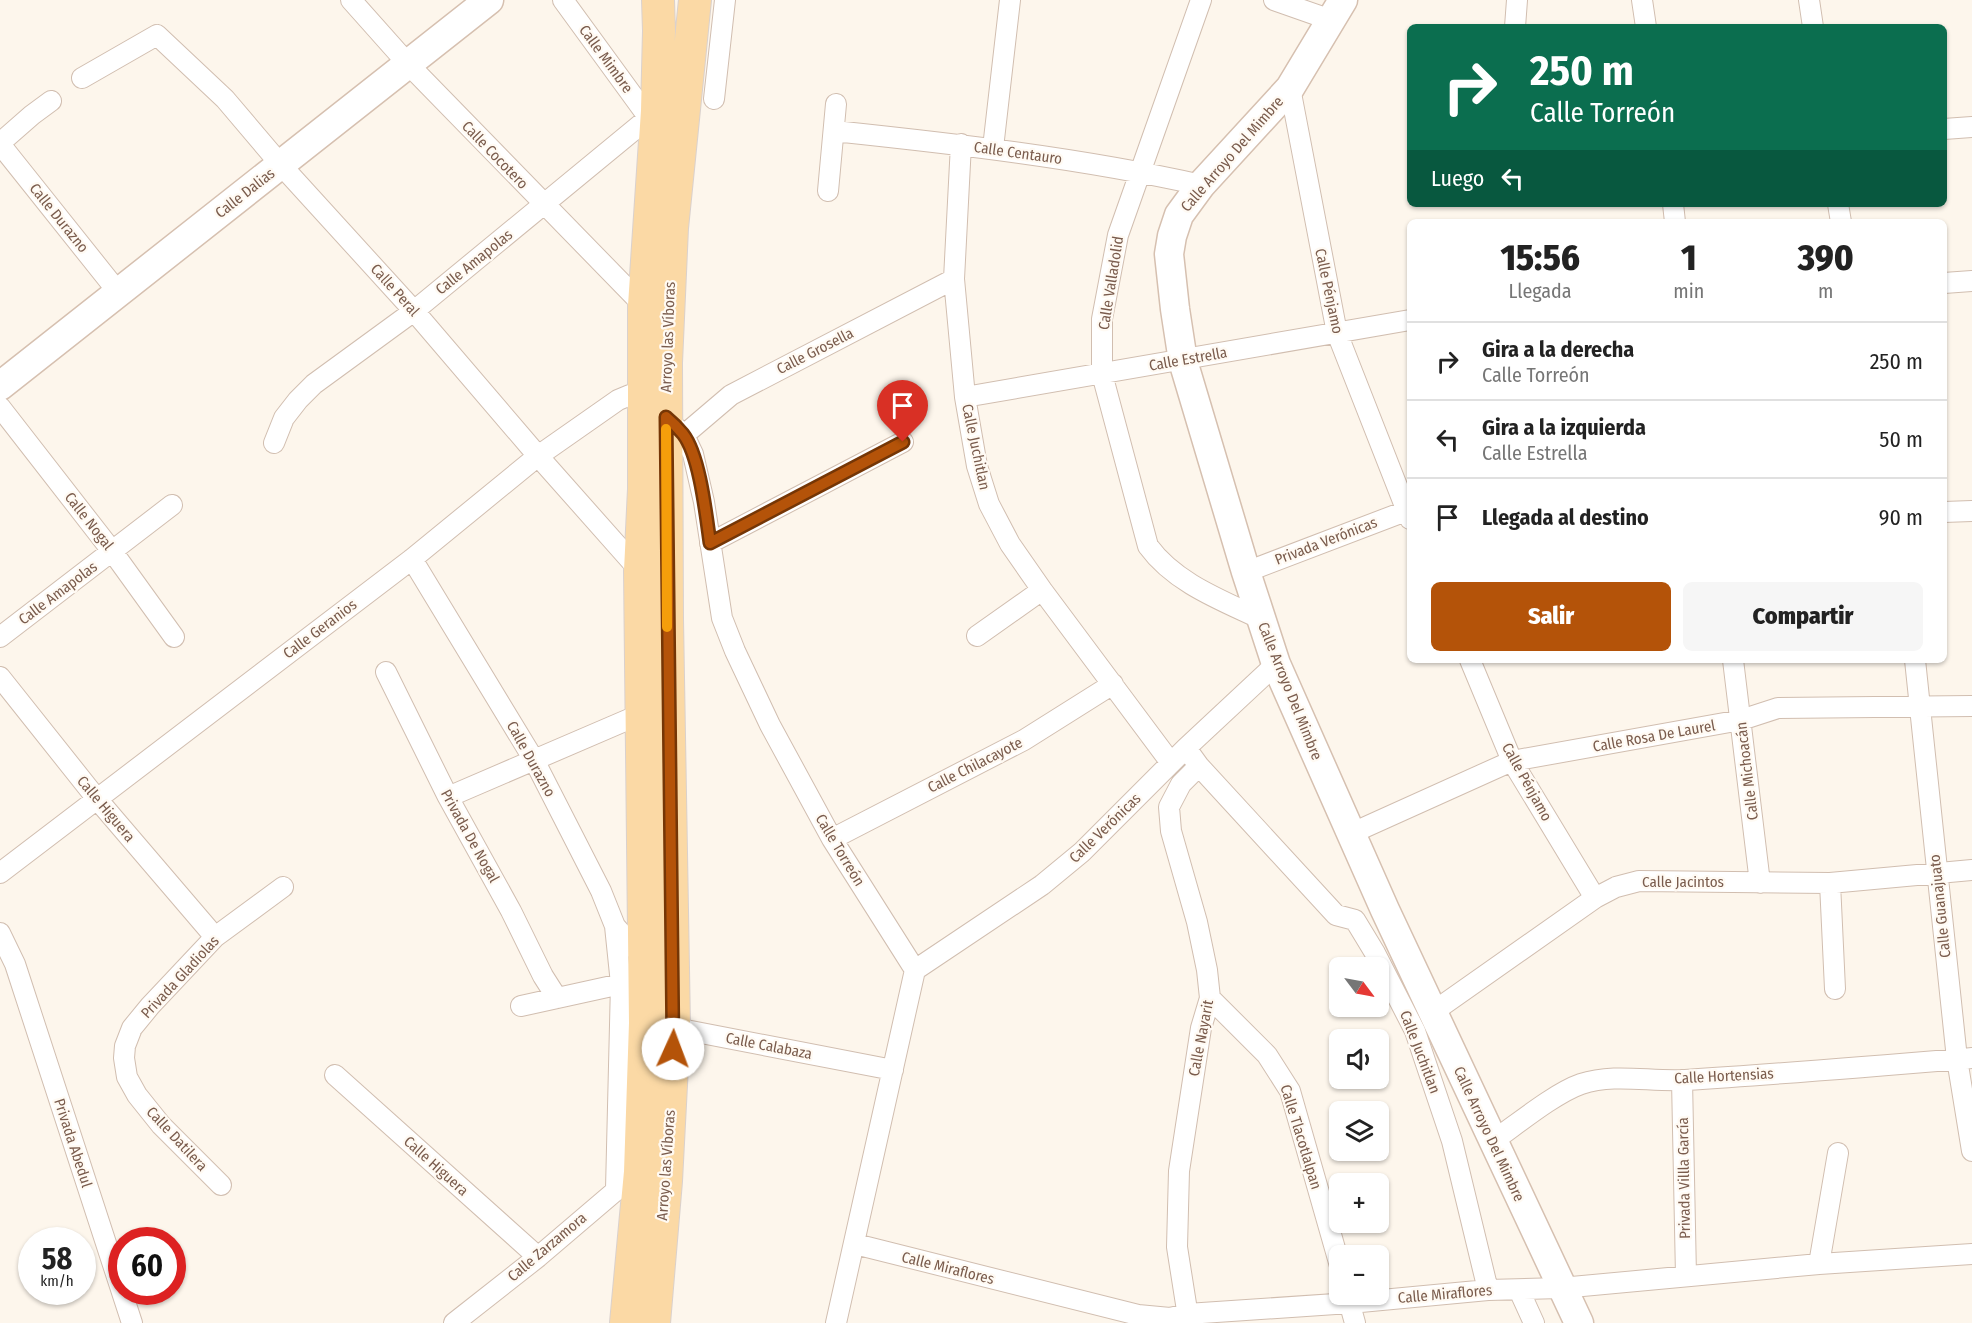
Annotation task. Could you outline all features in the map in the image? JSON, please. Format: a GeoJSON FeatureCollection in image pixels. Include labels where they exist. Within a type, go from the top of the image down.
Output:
{"type":"FeatureCollection","features":[{"type":"Feature","properties":{"kind":"main road","name":"Arroyo las Víboras"},"geometry":{"type":"LineString","coordinates":[[626,1323],[628,1181],[659,1025],[645,960],[640,571],[644,489],[664,416],[644,306],[659,32],[657,0]]}},
{"type":"Feature","properties":{"kind":"main road","name":"Arroyo las Víboras"},"geometry":{"type":"LineString","coordinates":[[654,1323],[666,1181],[659,1025],[668,654],[664,416],[672,228],[695,0]]}},
{"type":"Feature","properties":{"kind":"street","name":"Calle Cocotero"},"geometry":{"type":"LineString","coordinates":[[351,0],[408,64],[644,306]]}},
{"type":"Feature","properties":{"kind":"street","name":"Calle Dalias"},"geometry":{"type":"LineString","coordinates":[[0,386],[489,0]]}},
{"type":"Feature","properties":{"kind":"street","name":"Calle Mimbre"},"geometry":{"type":"LineString","coordinates":[[563,0],[653,115]]}},
{"type":"Feature","properties":{"kind":"street"},"geometry":{"type":"LineString","coordinates":[[714,99],[725,0]]}},
{"type":"Feature","properties":{"kind":"street"},"geometry":{"type":"LineString","coordinates":[[993,148],[1010,0]]}},
{"type":"Feature","properties":{"kind":"street","name":"Calle Valladolid"},"geometry":{"type":"LineString","coordinates":[[1201,0],[1118,235],[1102,319],[1102,374],[1148,546],[1158,560],[1180,579],[1261,619]]}},
{"type":"Feature","properties":{"kind":"street"},"geometry":{"type":"LineString","coordinates":[[1274,0],[1337,10]]}},
{"type":"Feature","properties":{"kind":"street"},"geometry":{"type":"LineString","coordinates":[[1515,24],[1517,0]]}},
{"type":"Feature","properties":{"kind":"street"},"geometry":{"type":"LineString","coordinates":[[1642,0],[1646,24]]}},
{"type":"Feature","properties":{"kind":"street"},"geometry":{"type":"LineString","coordinates":[[1809,0],[1813,24]]}},
{"type":"Feature","properties":{"kind":"street","name":"Calle Arroyo Del Mimbre"},"geometry":{"type":"LineString","coordinates":[[1337,10],[1290,88],[1201,185],[1179,215],[1169,254],[1183,361],[1276,664],[1385,910],[1407,987],[1433,1012],[1579,1323]]}},
{"type":"Feature","properties":{"kind":"street","name":"Calle Peral"},"geometry":{"type":"LineString","coordinates":[[82,78],[156,35],[225,99],[281,165],[414,311],[640,571]]}},
{"type":"Feature","properties":{"kind":"street","name":"Calle Pénjamo"},"geometry":{"type":"LineString","coordinates":[[1290,88],[1337,333],[1407,512]]}},
{"type":"Feature","properties":{"kind":"street"},"geometry":{"type":"LineString","coordinates":[[0,143],[32,114],[51,101]]}},
{"type":"Feature","properties":{"kind":"street"},"geometry":{"type":"LineString","coordinates":[[828,191],[836,104]]}},
{"type":"Feature","properties":{"kind":"street","name":"Calle Amapolas"},"geometry":{"type":"LineString","coordinates":[[274,442],[284,418],[314,384],[414,311],[653,115]]}},
{"type":"Feature","properties":{"kind":"street"},"geometry":{"type":"LineString","coordinates":[[1947,129],[1972,127]]}},
{"type":"Feature","properties":{"kind":"street","name":"Calle Centauro"},"geometry":{"type":"LineString","coordinates":[[834,131],[993,148],[1140,171],[1201,185]]}},
{"type":"Feature","properties":{"kind":"street","name":"Calle Durazno"},"geometry":{"type":"LineString","coordinates":[[0,143],[118,292]]}},
{"type":"Feature","properties":{"kind":"street","name":"Calle Juchitlan"},"geometry":{"type":"LineString","coordinates":[[961,144],[954,279],[965,397],[977,466],[988,504],[1010,544],[1042,590],[1171,763]]}},
{"type":"Feature","properties":{"kind":"street","name":"Calle Grosella"},"geometry":{"type":"LineString","coordinates":[[664,416],[731,395],[954,279]]}},
{"type":"Feature","properties":{"kind":"street"},"geometry":{"type":"LineString","coordinates":[[1947,283],[1972,281]]}},
{"type":"Feature","properties":{"kind":"street","name":"Calle Estrella"},"geometry":{"type":"LineString","coordinates":[[965,397],[1407,321]]}},
{"type":"Feature","properties":{"kind":"street","name":"Calle Geranios"},"geometry":{"type":"LineString","coordinates":[[0,873],[412,559],[538,456],[618,399],[630,395],[664,416]]}},
{"type":"Feature","properties":{"kind":"street","name":"Calle Nogal"},"geometry":{"type":"LineString","coordinates":[[0,407],[112,551],[174,637]]}},
{"type":"Feature","properties":{"kind":"street","name":"Calle Torreón"},"geometry":{"type":"LineString","coordinates":[[664,416],[693,454],[704,502],[722,618],[735,651],[770,725],[832,839],[915,970]]}},
{"type":"Feature","properties":{"kind":"street"},"geometry":{"type":"LineString","coordinates":[[710,543],[903,442]]}},
{"type":"Feature","properties":{"kind":"street","name":"Calle Amapolas"},"geometry":{"type":"LineString","coordinates":[[0,638],[172,505]]}},
{"type":"Feature","properties":{"kind":"street"},"geometry":{"type":"LineString","coordinates":[[1947,512],[1972,511]]}},
{"type":"Feature","properties":{"kind":"street","name":"Privada Verónicas"},"geometry":{"type":"LineString","coordinates":[[1246,572],[1407,515]]}},
{"type":"Feature","properties":{"kind":"street","name":"Calle Durazno"},"geometry":{"type":"LineString","coordinates":[[412,559],[534,760],[601,891],[615,926],[645,960]]}},
{"type":"Feature","properties":{"kind":"street"},"geometry":{"type":"LineString","coordinates":[[977,636],[1042,590]]}},
{"type":"Feature","properties":{"kind":"street","name":"Calle Pénjamo"},"geometry":{"type":"LineString","coordinates":[[1471,663],[1512,761],[1595,898]]}},
{"type":"Feature","properties":{"kind":"street","name":"Calle Michoacán"},"geometry":{"type":"LineString","coordinates":[[1733,663],[1760,882]]}},
{"type":"Feature","properties":{"kind":"street","name":"Calle Guanajuato"},"geometry":{"type":"LineString","coordinates":[[1915,663],[1936,875],[1965,1059],[1972,1151]]}},
{"type":"Feature","properties":{"kind":"street","name":"Calle Verónicas"},"geometry":{"type":"LineString","coordinates":[[915,970],[1042,885],[1082,852],[1186,748],[1276,664]]}},
{"type":"Feature","properties":{"kind":"street","name":"Privada De Nogal"},"geometry":{"type":"LineString","coordinates":[[386,672],[448,797],[512,911],[543,976],[557,998]]}},
{"type":"Feature","properties":{"kind":"street","name":"Calle Higuera"},"geometry":{"type":"LineString","coordinates":[[0,677],[97,799],[215,937]]}},
{"type":"Feature","properties":{"kind":"street","name":"Calle Chilacayote"},"geometry":{"type":"LineString","coordinates":[[832,839],[1024,740],[1113,684]]}},
{"type":"Feature","properties":{"kind":"street","name":"Calle Rosa De Laurel"},"geometry":{"type":"LineString","coordinates":[[1350,834],[1512,761],[1741,720],[1778,708],[1972,706]]}},
{"type":"Feature","properties":{"kind":"street"},"geometry":{"type":"LineString","coordinates":[[448,797],[641,714]]}},
{"type":"Feature","properties":{"kind":"street"},"geometry":{"type":"LineString","coordinates":[[1186,748],[1199,766],[1336,915],[1355,920],[1385,910]]}},
{"type":"Feature","properties":{"kind":"street","name":"Calle Nayarit"},"geometry":{"type":"LineString","coordinates":[[1188,1318],[1177,1247],[1179,1171],[1201,1028],[1210,998],[1197,922],[1171,831],[1169,807],[1181,784],[1199,766]]}},
{"type":"Feature","properties":{"kind":"street","name":"Calle Jacintos"},"geometry":{"type":"LineString","coordinates":[[1433,1012],[1595,898],[1616,887],[1639,881],[1830,883],[1972,870]]}},
{"type":"Feature","properties":{"kind":"street"},"geometry":{"type":"LineString","coordinates":[[1830,883],[1835,989]]}},
{"type":"Feature","properties":{"kind":"street","name":"Privada Gladiolas"},"geometry":{"type":"LineString","coordinates":[[124,1058],[125,1046],[132,1028],[150,1006],[215,937],[283,887]]}},
{"type":"Feature","properties":{"kind":"street","name":"Calle Juchitlan"},"geometry":{"type":"LineString","coordinates":[[1355,920],[1407,987],[1415,1030],[1452,1141],[1488,1290]]}},
{"type":"Feature","properties":{"kind":"street"},"geometry":{"type":"LineString","coordinates":[[615,926],[621,984],[628,1181]]}},
{"type":"Feature","properties":{"kind":"street","name":"Privada Abedul"},"geometry":{"type":"LineString","coordinates":[[0,933],[15,963],[132,1323]]}},
{"type":"Feature","properties":{"kind":"street"},"geometry":{"type":"LineString","coordinates":[[836,1323],[915,970]]}},
{"type":"Feature","properties":{"kind":"street"},"geometry":{"type":"LineString","coordinates":[[521,1006],[621,984]]}},
{"type":"Feature","properties":{"kind":"street","name":"Calle Tlacotlalpan"},"geometry":{"type":"LineString","coordinates":[[1210,998],[1268,1055],[1290,1091],[1334,1245]]}},
{"type":"Feature","properties":{"kind":"street","name":"Calle Calabaza"},"geometry":{"type":"LineString","coordinates":[[659,1025],[892,1070]]}},
{"type":"Feature","properties":{"kind":"street","name":"Calle Datilera"},"geometry":{"type":"LineString","coordinates":[[124,1058],[127,1077],[137,1095],[161,1125],[221,1185]]}},
{"type":"Feature","properties":{"kind":"street","name":"Calle Hortensias"},"geometry":{"type":"LineString","coordinates":[[1493,1141],[1561,1094],[1578,1085],[1598,1079],[1682,1080],[1965,1059]]}},
{"type":"Feature","properties":{"kind":"street","name":"Calle Higuera"},"geometry":{"type":"LineString","coordinates":[[335,1076],[538,1257]]}},
{"type":"Feature","properties":{"kind":"street","name":"Privada Villla García"},"geometry":{"type":"LineString","coordinates":[[1682,1080],[1686,1276]]}},
{"type":"Feature","properties":{"kind":"street"},"geometry":{"type":"LineString","coordinates":[[1820,1264],[1838,1153]]}},
{"type":"Feature","properties":{"kind":"street","name":"Calle Zarzamora"},"geometry":{"type":"LineString","coordinates":[[454,1323],[538,1257],[628,1181]]}},
{"type":"Feature","properties":{"kind":"street","name":"Calle Miraflores"},"geometry":{"type":"LineString","coordinates":[[855,1245],[1137,1319],[1188,1318],[1329,1301]]}},
{"type":"Feature","properties":{"kind":"street","name":"Calle Miraflores"},"geometry":{"type":"LineString","coordinates":[[1389,1296],[1561,1288],[1820,1264],[1972,1254]]}},
{"type":"Feature","properties":{"kind":"street"},"geometry":{"type":"LineString","coordinates":[[1519,1290],[1534,1323]]}},
{"type":"Feature","properties":{"kind":"street"},"geometry":{"type":"LineString","coordinates":[[1350,1305],[1354,1323]]}},
{"type":"Feature","properties":{"kind":"slow traffic"},"geometry":{"type":"LineString","coordinates":[[666,429],[667,627]]}},
{"type":"Feature","properties":{"kind":"route"},"geometry":{"type":"LineString","coordinates":[[673,1049],[666,417],[684,435],[693,454],[710,543],[903,442]]}}]}
